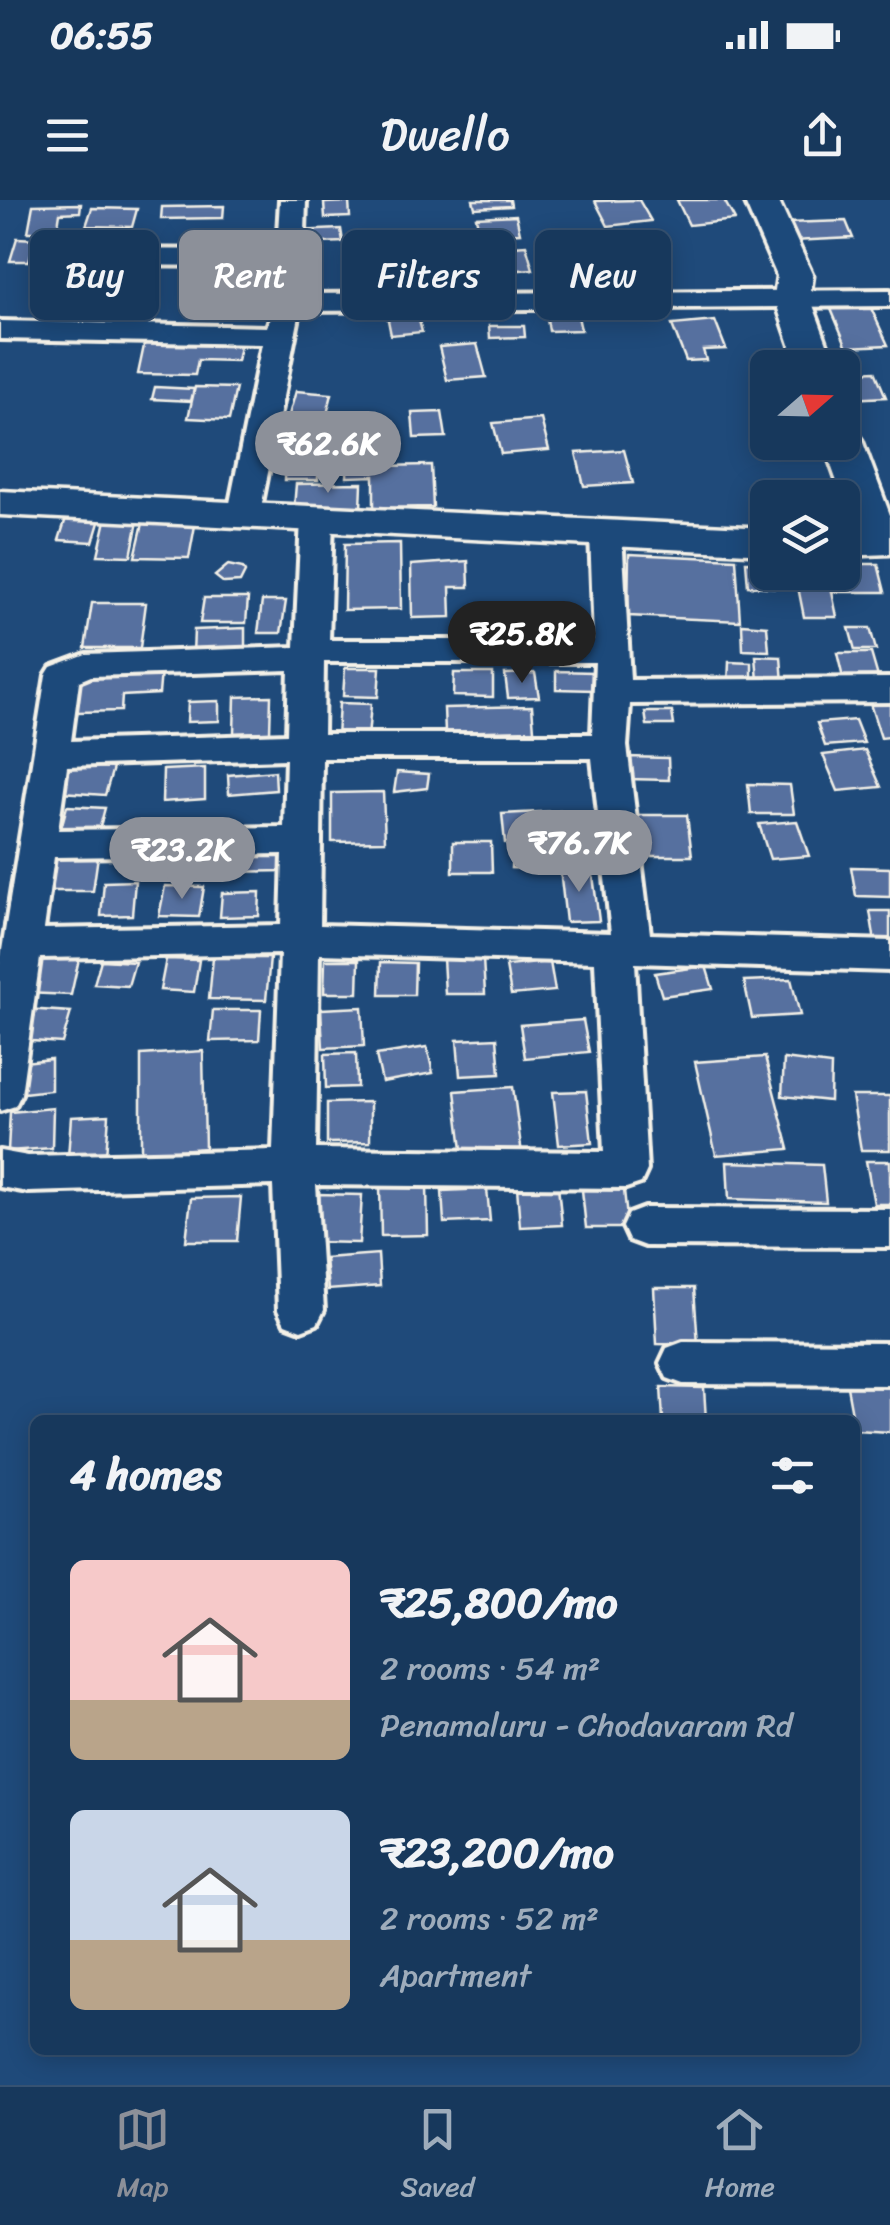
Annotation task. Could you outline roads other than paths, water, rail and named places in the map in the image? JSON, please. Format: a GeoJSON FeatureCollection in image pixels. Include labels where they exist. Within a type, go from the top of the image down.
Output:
{"type":"FeatureCollection","features":[{"type":"Feature","properties":{"kind":"street"},"geometry":{"type":"LineString","coordinates":[[292,230],[293,200]]}},
{"type":"Feature","properties":{"kind":"street"},"geometry":{"type":"LineString","coordinates":[[761,200],[796,276],[792,298],[811,350]]}},
{"type":"Feature","properties":{"kind":"street"},"geometry":{"type":"LineString","coordinates":[[322,303],[890,298]]}},
{"type":"Feature","properties":{"kind":"street"},"geometry":{"type":"LineString","coordinates":[[244,513],[283,320]]}},
{"type":"Feature","properties":{"kind":"street"},"geometry":{"type":"LineString","coordinates":[[0,330],[278,336]]}},
{"type":"Feature","properties":{"kind":"street"},"geometry":{"type":"LineString","coordinates":[[848,460],[876,548]]}},
{"type":"Feature","properties":{"kind":"street"},"geometry":{"type":"LineString","coordinates":[[0,503],[750,540]]}},
{"type":"Feature","properties":{"kind":"street"},"geometry":{"type":"LineString","coordinates":[[300,1310],[294,1167],[305,746],[318,519]]}},
{"type":"Feature","properties":{"kind":"street"},"geometry":{"type":"LineString","coordinates":[[0,1169],[28,1174],[294,1167],[626,1170],[623,948],[610,746],[613,692],[606,534]]}},
{"type":"Feature","properties":{"kind":"street"},"geometry":{"type":"LineString","coordinates":[[0,1094],[63,675],[70,668],[310,655],[610,651]]}},
{"type":"Feature","properties":{"kind":"street"},"geometry":{"type":"LineString","coordinates":[[613,692],[890,690]]}},
{"type":"Feature","properties":{"kind":"street"},"geometry":{"type":"LineString","coordinates":[[51,754],[305,746],[610,746]]}},
{"type":"Feature","properties":{"kind":"street"},"geometry":{"type":"LineString","coordinates":[[37,844],[305,840]]}},
{"type":"Feature","properties":{"kind":"street"},"geometry":{"type":"LineString","coordinates":[[22,944],[302,940],[890,956]]}},
{"type":"Feature","properties":{"kind":"street"},"geometry":{"type":"LineString","coordinates":[[645,1227],[890,1228]]}},
{"type":"Feature","properties":{"kind":"street"},"geometry":{"type":"LineString","coordinates":[[683,1363],[890,1364]]}}]}
